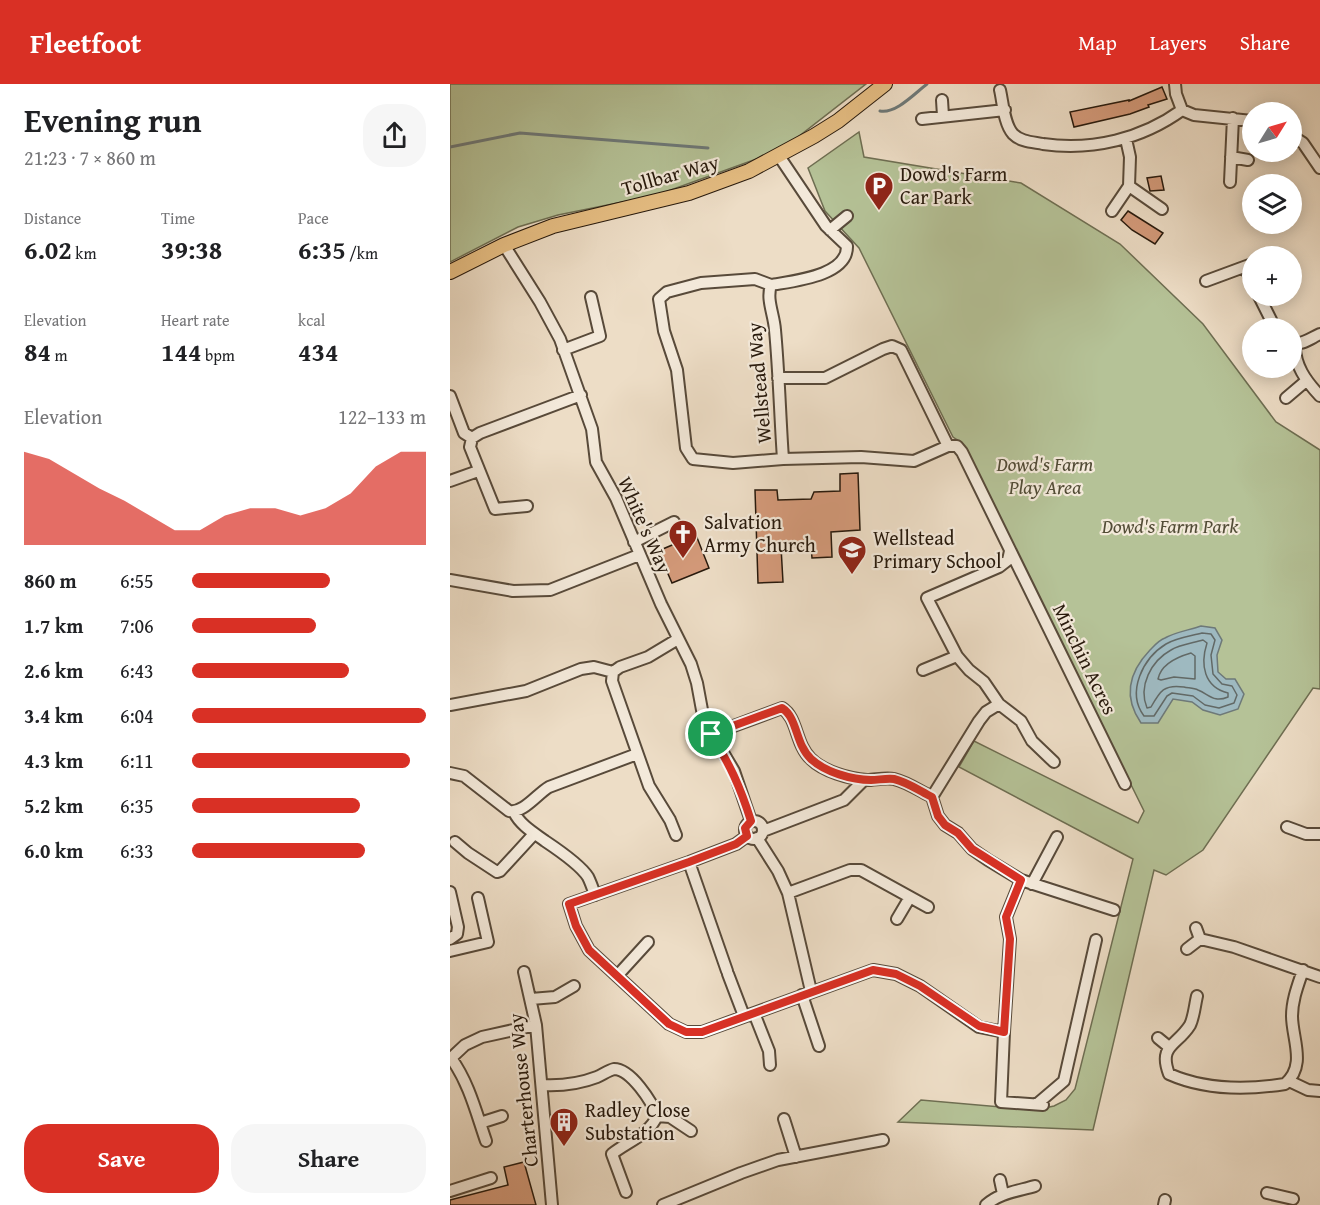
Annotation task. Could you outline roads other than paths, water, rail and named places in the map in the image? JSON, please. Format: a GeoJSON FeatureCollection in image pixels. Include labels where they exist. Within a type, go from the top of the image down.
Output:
{"type":"FeatureCollection","features":[{"type":"Feature","properties":{"kind":"main road","name":"Tollbar Way"},"geometry":{"type":"LineString","coordinates":[[450,272],[504,245],[581,218],[689,193],[740,175],[779,156],[838,121],[885,84]]}},
{"type":"Feature","properties":{"kind":"street"},"geometry":{"type":"LineString","coordinates":[[1174,84],[1182,110],[1194,115],[1242,119]]}},
{"type":"Feature","properties":{"kind":"street"},"geometry":{"type":"LineString","coordinates":[[1000,90],[1009,127],[1014,135],[1026,141],[1067,147],[1092,146],[1126,139],[1166,122],[1182,110]]}},
{"type":"Feature","properties":{"kind":"street"},"geometry":{"type":"LineString","coordinates":[[942,100],[942,116]]}},
{"type":"Feature","properties":{"kind":"street"},"geometry":{"type":"LineString","coordinates":[[922,119],[1005,110]]}},
{"type":"Feature","properties":{"kind":"street"},"geometry":{"type":"LineString","coordinates":[[1230,182],[1233,118]]}},
{"type":"Feature","properties":{"kind":"street"},"geometry":{"type":"LineString","coordinates":[[1112,211],[1128,186],[1130,157],[1126,139]]}},
{"type":"Feature","properties":{"kind":"street"},"geometry":{"type":"LineString","coordinates":[[1302,142],[1319,167]]}},
{"type":"Feature","properties":{"kind":"street"},"geometry":{"type":"LineString","coordinates":[[779,156],[830,230],[847,246],[848,254],[843,261],[821,274],[771,285],[754,279],[701,284],[667,292],[659,299],[664,331],[677,370],[686,448],[693,459],[733,463],[783,459]]}},
{"type":"Feature","properties":{"kind":"street"},"geometry":{"type":"LineString","coordinates":[[1231,157],[1242,159]]}},
{"type":"Feature","properties":{"kind":"street"},"geometry":{"type":"LineString","coordinates":[[1128,186],[1162,209]]}},
{"type":"Feature","properties":{"kind":"street"},"geometry":{"type":"LineString","coordinates":[[830,230],[847,216]]}},
{"type":"Feature","properties":{"kind":"street","name":"White's Way"},"geometry":{"type":"LineString","coordinates":[[504,245],[540,302],[563,350],[592,429],[596,462],[615,498],[639,555],[691,664],[698,683],[702,710],[711,734],[734,771],[751,821]]}},
{"type":"Feature","properties":{"kind":"street"},"geometry":{"type":"LineString","coordinates":[[1206,281],[1242,268]]}},
{"type":"Feature","properties":{"kind":"street","name":"Wellstead Way"},"geometry":{"type":"LineString","coordinates":[[771,285],[769,301],[775,327],[783,459],[861,457],[914,461],[948,446]]}},
{"type":"Feature","properties":{"kind":"street"},"geometry":{"type":"LineString","coordinates":[[563,350],[600,336],[591,297]]}},
{"type":"Feature","properties":{"kind":"street"},"geometry":{"type":"LineString","coordinates":[[1302,340],[1320,334]]}},
{"type":"Feature","properties":{"kind":"street"},"geometry":{"type":"LineString","coordinates":[[778,378],[825,378],[892,346],[901,350],[948,446],[957,446],[962,452],[1010,551],[1008,560],[999,567],[927,598],[957,656],[984,682],[999,704],[1021,721],[1032,741],[1054,762]]}},
{"type":"Feature","properties":{"kind":"street"},"geometry":{"type":"LineString","coordinates":[[1302,372],[1306,381],[1320,396]]}},
{"type":"Feature","properties":{"kind":"street"},"geometry":{"type":"LineString","coordinates":[[1286,398],[1306,381]]}},
{"type":"Feature","properties":{"kind":"street"},"geometry":{"type":"LineString","coordinates":[[527,506],[495,509],[470,447],[472,438],[581,395]]}},
{"type":"Feature","properties":{"kind":"street"},"geometry":{"type":"LineString","coordinates":[[450,396],[465,433],[472,438]]}},
{"type":"Feature","properties":{"kind":"street"},"geometry":{"type":"LineString","coordinates":[[450,481],[478,471]]}},
{"type":"Feature","properties":{"kind":"street"},"geometry":{"type":"LineString","coordinates":[[634,542],[674,522]]}},
{"type":"Feature","properties":{"kind":"street","name":"Minchin Acres"},"geometry":{"type":"LineString","coordinates":[[1010,551],[1125,784]]}},
{"type":"Feature","properties":{"kind":"street"},"geometry":{"type":"LineString","coordinates":[[450,580],[513,591],[550,590],[639,555]]}},
{"type":"Feature","properties":{"kind":"street"},"geometry":{"type":"LineString","coordinates":[[676,834],[649,786],[612,681],[613,672],[620,667],[648,657],[678,639]]}},
{"type":"Feature","properties":{"kind":"street"},"geometry":{"type":"LineString","coordinates":[[923,670],[957,656]]}},
{"type":"Feature","properties":{"kind":"street"},"geometry":{"type":"LineString","coordinates":[[450,705],[526,691],[581,669],[594,667],[613,672]]}},
{"type":"Feature","properties":{"kind":"street"},"geometry":{"type":"LineString","coordinates":[[932,797],[986,712],[999,704]]}},
{"type":"Feature","properties":{"kind":"street"},"geometry":{"type":"LineString","coordinates":[[711,734],[782,708],[792,719],[800,746],[811,760],[832,771],[864,780],[894,779],[932,797],[938,816],[945,825],[958,833],[972,849],[1021,880],[1114,910]]}},
{"type":"Feature","properties":{"kind":"street"},"geometry":{"type":"LineString","coordinates":[[450,773],[464,776],[509,811],[514,812],[519,811],[549,787],[637,754]]}},
{"type":"Feature","properties":{"kind":"street"},"geometry":{"type":"LineString","coordinates":[[864,780],[844,800],[689,862],[569,904],[576,926],[589,950],[669,1024],[686,1032],[702,1032],[873,970],[896,974],[920,986],[979,1026],[1004,1032]]}},
{"type":"Feature","properties":{"kind":"street"},"geometry":{"type":"LineString","coordinates":[[514,812],[534,834],[584,873],[595,895]]}},
{"type":"Feature","properties":{"kind":"street"},"geometry":{"type":"LineString","coordinates":[[756,835],[763,826],[759,822],[751,821],[745,828],[756,835],[788,892],[819,1046]]}},
{"type":"Feature","properties":{"kind":"street"},"geometry":{"type":"LineString","coordinates":[[1287,827],[1306,834],[1320,834]]}},
{"type":"Feature","properties":{"kind":"street"},"geometry":{"type":"LineString","coordinates":[[455,842],[496,872],[500,871],[534,834]]}},
{"type":"Feature","properties":{"kind":"street"},"geometry":{"type":"LineString","coordinates":[[1032,884],[1057,837]]}},
{"type":"Feature","properties":{"kind":"street"},"geometry":{"type":"LineString","coordinates":[[689,862],[727,973],[769,1051],[770,1065]]}},
{"type":"Feature","properties":{"kind":"street"},"geometry":{"type":"LineString","coordinates":[[788,892],[850,870],[861,870],[928,907]]}},
{"type":"Feature","properties":{"kind":"street"},"geometry":{"type":"LineString","coordinates":[[1021,880],[1006,917],[1010,939],[1001,1102],[1041,1105],[1064,1082],[1096,940]]}},
{"type":"Feature","properties":{"kind":"street"},"geometry":{"type":"LineString","coordinates":[[450,892],[458,927],[457,934],[450,939]]}},
{"type":"Feature","properties":{"kind":"street"},"geometry":{"type":"LineString","coordinates":[[897,919],[910,897]]}},
{"type":"Feature","properties":{"kind":"street"},"geometry":{"type":"LineString","coordinates":[[450,951],[488,942],[478,898]]}},
{"type":"Feature","properties":{"kind":"street"},"geometry":{"type":"LineString","coordinates":[[1196,928],[1200,939]]}},
{"type":"Feature","properties":{"kind":"street"},"geometry":{"type":"LineString","coordinates":[[1186,949],[1200,939],[1234,947],[1320,977]]}},
{"type":"Feature","properties":{"kind":"street"},"geometry":{"type":"LineString","coordinates":[[616,976],[648,942]]}},
{"type":"Feature","properties":{"kind":"street"},"geometry":{"type":"LineString","coordinates":[[1197,996],[1191,1024],[1168,1047],[1164,1062],[1169,1074],[1230,1089],[1285,1084],[1295,1071],[1298,1048],[1292,1017],[1295,994],[1303,970]]}},
{"type":"Feature","properties":{"kind":"street","name":"Charterhouse Way"},"geometry":{"type":"LineString","coordinates":[[524,972],[536,1025],[552,1205]]}},
{"type":"Feature","properties":{"kind":"street"},"geometry":{"type":"LineString","coordinates":[[531,999],[555,997],[574,986]]}},
{"type":"Feature","properties":{"kind":"street"},"geometry":{"type":"LineString","coordinates":[[486,1141],[466,1073],[450,1059],[465,1045],[482,1037],[536,1025]]}},
{"type":"Feature","properties":{"kind":"street"},"geometry":{"type":"LineString","coordinates":[[1158,1038],[1168,1047]]}},
{"type":"Feature","properties":{"kind":"street"},"geometry":{"type":"LineString","coordinates":[[542,1085],[573,1084],[613,1069],[622,1071],[640,1087],[657,1116]]}},
{"type":"Feature","properties":{"kind":"street"},"geometry":{"type":"LineString","coordinates":[[1289,1081],[1308,1090],[1320,1091]]}},
{"type":"Feature","properties":{"kind":"street"},"geometry":{"type":"LineString","coordinates":[[480,1123],[502,1116]]}},
{"type":"Feature","properties":{"kind":"street"},"geometry":{"type":"LineString","coordinates":[[657,1116],[670,1118],[691,1131]]}},
{"type":"Feature","properties":{"kind":"street"},"geometry":{"type":"LineString","coordinates":[[626,1192],[612,1154],[654,1124],[657,1116]]}},
{"type":"Feature","properties":{"kind":"street"},"geometry":{"type":"LineString","coordinates":[[784,1119],[796,1157]]}},
{"type":"Feature","properties":{"kind":"street"},"geometry":{"type":"LineString","coordinates":[[668,1204],[778,1160],[883,1140]]}},
{"type":"Feature","properties":{"kind":"street"},"geometry":{"type":"LineString","coordinates":[[450,1191],[491,1178]]}},
{"type":"Feature","properties":{"kind":"street"},"geometry":{"type":"LineString","coordinates":[[1000,1180],[1003,1194]]}},
{"type":"Feature","properties":{"kind":"street"},"geometry":{"type":"LineString","coordinates":[[986,1205],[993,1198],[1003,1194],[1035,1186]]}},
{"type":"Feature","properties":{"kind":"street"},"geometry":{"type":"LineString","coordinates":[[1267,1193],[1278,1201],[1293,1199]]}},
{"type":"Feature","properties":{"kind":"water"},"geometry":{"type":"Polygon","coordinates":[[[1201,626],[1215,628],[1222,640],[1217,655],[1218,672],[1226,679],[1235,679],[1244,694],[1238,709],[1220,715],[1203,710],[1192,702],[1173,699],[1158,723],[1141,723],[1135,713],[1130,694],[1137,667],[1161,640],[1201,626]]]}},
{"type":"Feature","properties":{"kind":"waterway"},"geometry":{"type":"LineString","coordinates":[[880,111],[899,106],[927,84]]}},
{"type":"Feature","properties":{"kind":"waterway"},"geometry":{"type":"LineString","coordinates":[[450,147],[520,133],[708,148]]}},
{"type":"Feature","properties":{"kind":"place","name":"Dowd's Farm Car Park"},"geometry":{"type":"Point","coordinates":[879,212]}},
{"type":"Feature","properties":{"kind":"place","name":"Salvation Army Church"},"geometry":{"type":"Point","coordinates":[683,560]}},
{"type":"Feature","properties":{"kind":"place","name":"Wellstead Primary School"},"geometry":{"type":"Point","coordinates":[852,576]}},
{"type":"Feature","properties":{"kind":"place","name":"Radley Close Substation"},"geometry":{"type":"Point","coordinates":[564,1148]}},
{"type":"Feature","properties":{"kind":"park label","name":"Dowd's Farm Play Area"},"geometry":{"type":"Point","coordinates":[1045,476]}},
{"type":"Feature","properties":{"kind":"park label","name":"Dowd's Farm Park"},"geometry":{"type":"Point","coordinates":[1170,526]}}]}
